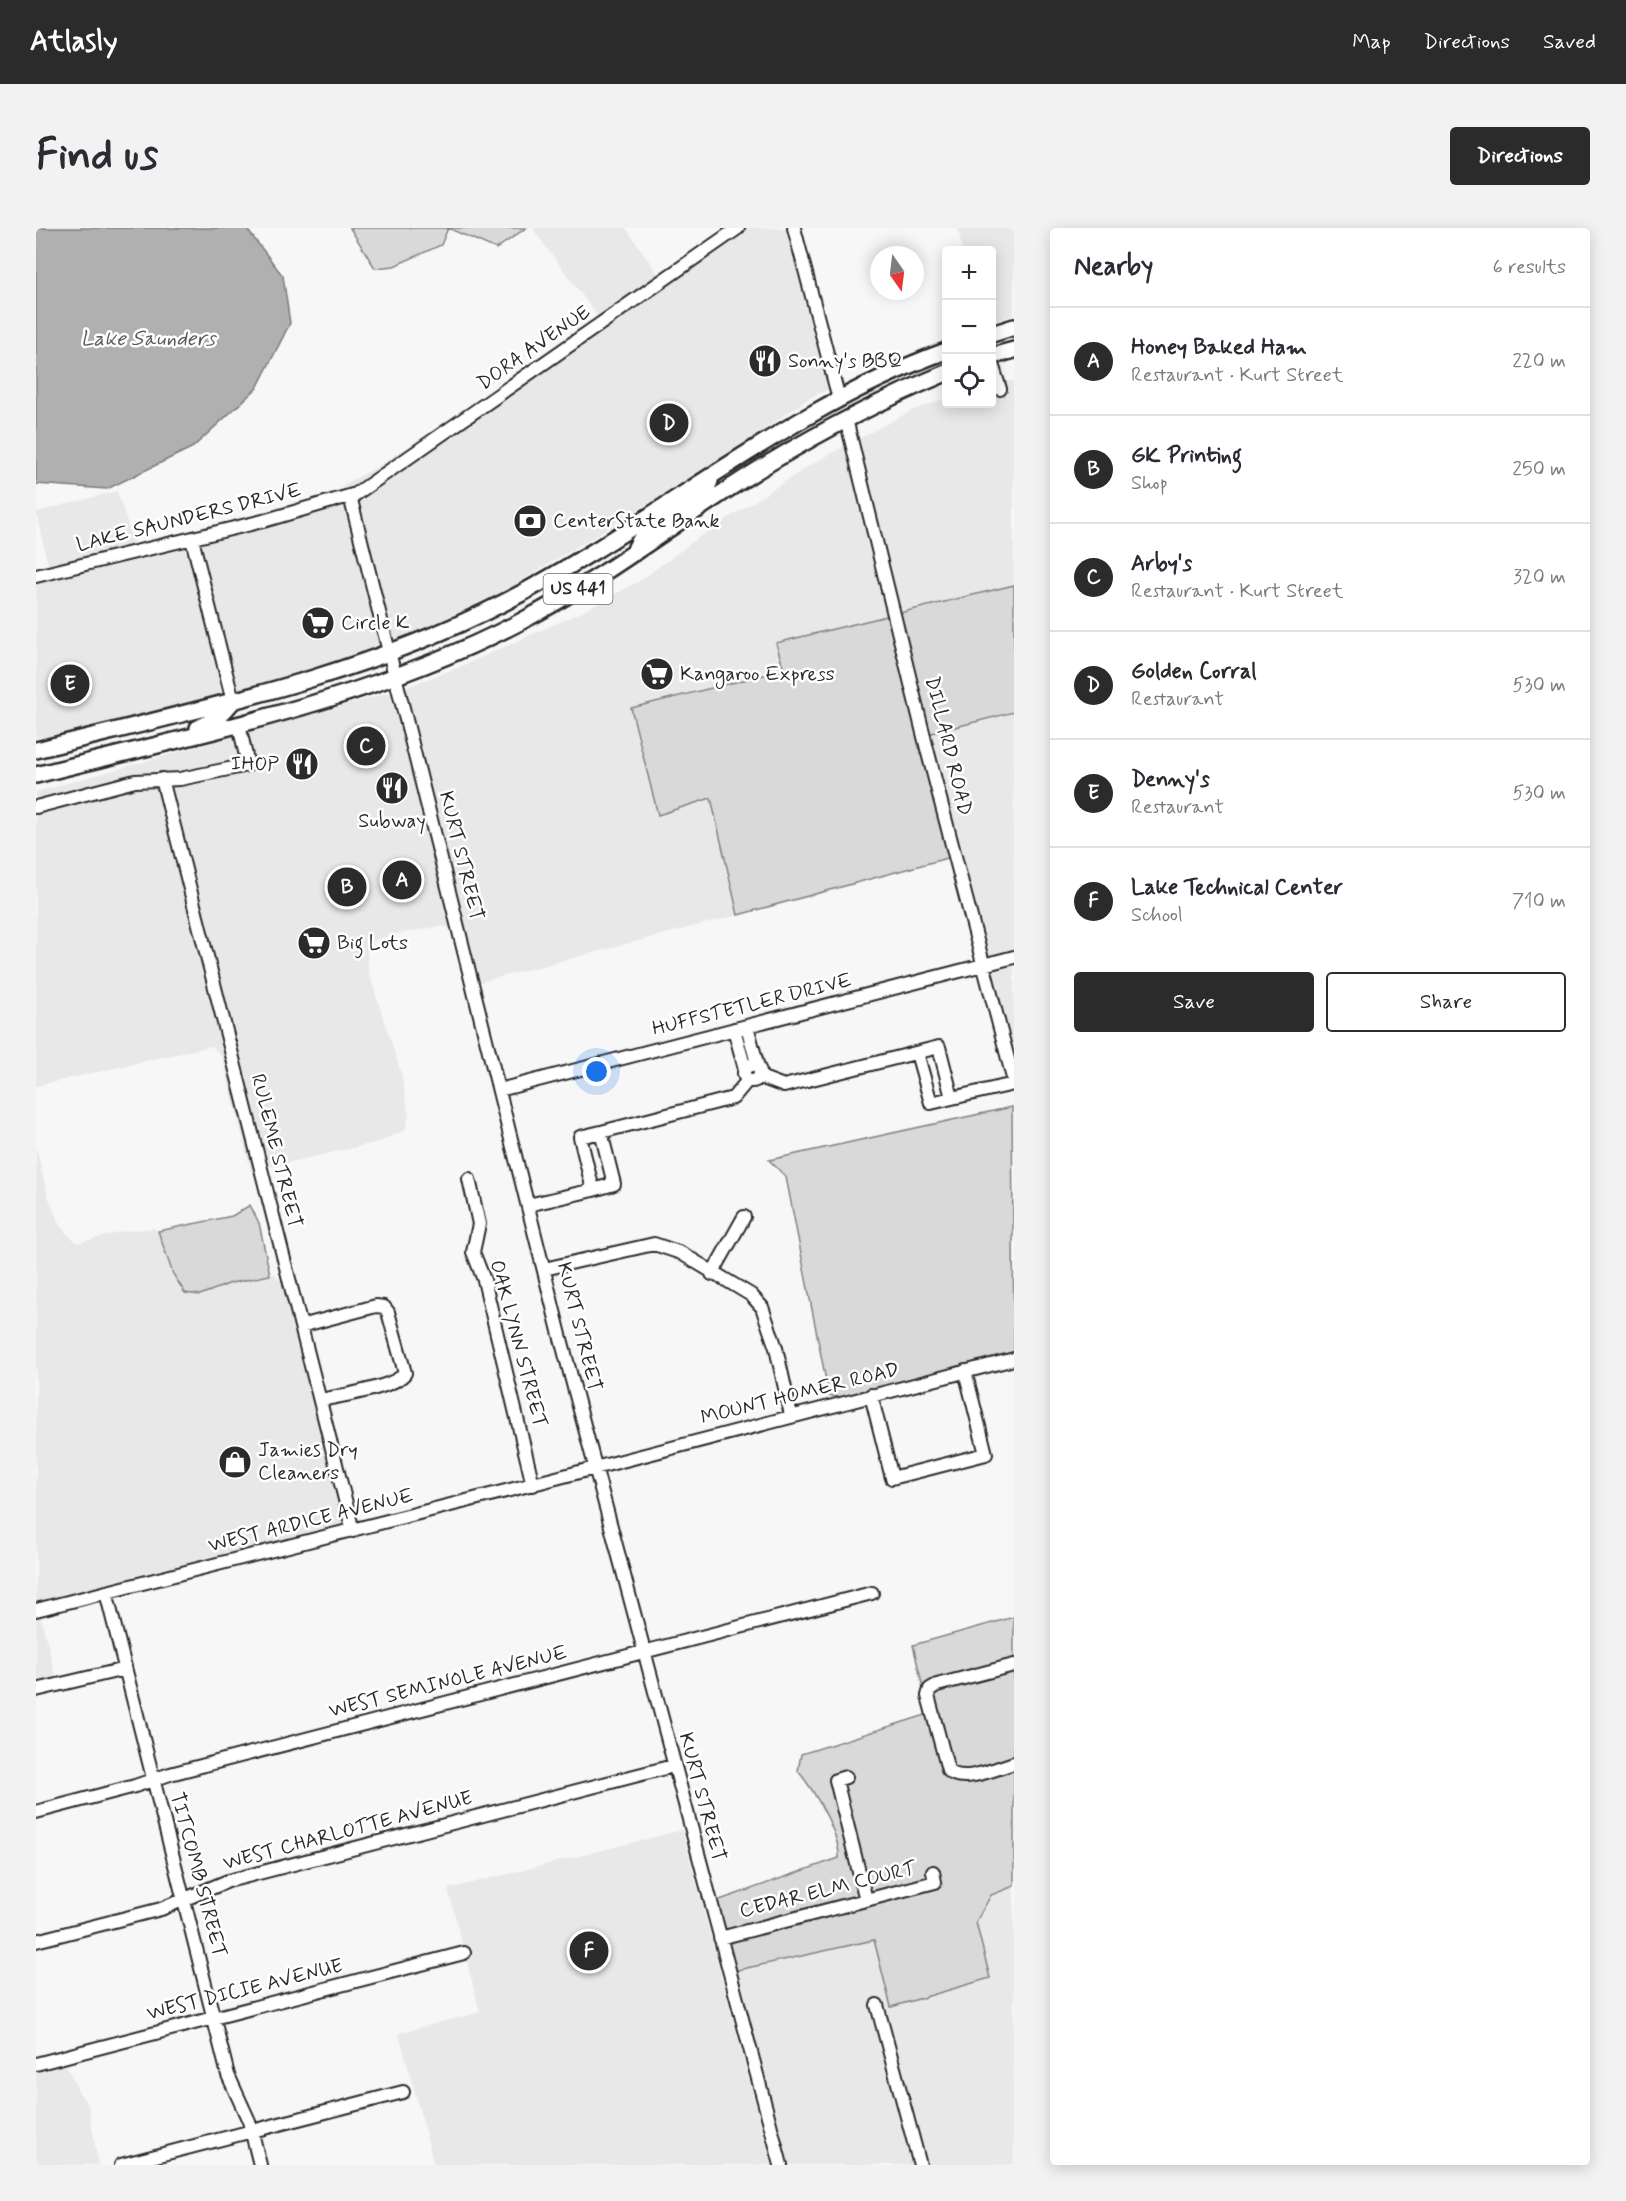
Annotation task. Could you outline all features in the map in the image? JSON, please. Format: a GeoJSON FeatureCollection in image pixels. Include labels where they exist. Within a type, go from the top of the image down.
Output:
{"type":"FeatureCollection","features":[{"type":"Feature","properties":{"kind":"main road"},"geometry":{"type":"LineString","coordinates":[[996,333],[1014,327]]}},
{"type":"Feature","properties":{"kind":"main road"},"geometry":{"type":"LineString","coordinates":[[996,355],[1014,350]]}},
{"type":"Feature","properties":{"kind":"main road","name":"US 441"},"geometry":{"type":"LineString","coordinates":[[36,750],[287,687],[390,654],[478,616],[538,585],[787,427],[900,369],[942,353]]}},
{"type":"Feature","properties":{"kind":"main road"},"geometry":{"type":"LineString","coordinates":[[846,419],[857,401],[900,369]]}},
{"type":"Feature","properties":{"kind":"main road","name":"US 441"},"geometry":{"type":"LineString","coordinates":[[36,775],[239,724],[339,697],[396,678],[527,618],[634,554],[770,462],[846,419],[942,375]]}},
{"type":"Feature","properties":{"kind":"main road"},"geometry":{"type":"LineString","coordinates":[[770,462],[776,450],[829,415],[838,399]]}},
{"type":"Feature","properties":{"kind":"main road"},"geometry":{"type":"LineString","coordinates":[[634,554],[641,536],[704,492],[712,475]]}},
{"type":"Feature","properties":{"kind":"main road"},"geometry":{"type":"LineString","coordinates":[[239,724],[245,711],[256,702],[287,687]]}},
{"type":"Feature","properties":{"kind":"main road"},"geometry":{"type":"LineString","coordinates":[[171,741],[218,718],[233,701]]}},
{"type":"Feature","properties":{"kind":"street","name":"DORA AVENUE"},"geometry":{"type":"LineString","coordinates":[[350,496],[374,484],[738,228]]}},
{"type":"Feature","properties":{"kind":"street"},"geometry":{"type":"LineString","coordinates":[[794,228],[838,399]]}},
{"type":"Feature","properties":{"kind":"street"},"geometry":{"type":"LineString","coordinates":[[996,376],[1000,389]]}},
{"type":"Feature","properties":{"kind":"street","name":"DILLARD ROAD"},"geometry":{"type":"LineString","coordinates":[[846,419],[1014,1083]]}},
{"type":"Feature","properties":{"kind":"street","name":"LAKE SAUNDERS DRIVE"},"geometry":{"type":"LineString","coordinates":[[36,576],[192,539],[350,496]]}},
{"type":"Feature","properties":{"kind":"street","name":"KURT STREET"},"geometry":{"type":"LineString","coordinates":[[350,496],[643,1653],[781,2165]]}},
{"type":"Feature","properties":{"kind":"street"},"geometry":{"type":"LineString","coordinates":[[192,539],[233,701]]}},
{"type":"Feature","properties":{"kind":"street"},"geometry":{"type":"LineString","coordinates":[[36,807],[135,781],[214,774],[249,765],[239,724]]}},
{"type":"Feature","properties":{"kind":"street","name":"RULEME STREET"},"geometry":{"type":"LineString","coordinates":[[162,779],[353,1531]]}},
{"type":"Feature","properties":{"kind":"street","name":"HUFFSTETLER DRIVE"},"geometry":{"type":"LineString","coordinates":[[499,1090],[742,1034],[1014,957]]}},
{"type":"Feature","properties":{"kind":"street"},"geometry":{"type":"LineString","coordinates":[[742,1034],[754,1077]]}},
{"type":"Feature","properties":{"kind":"street"},"geometry":{"type":"LineString","coordinates":[[754,1077],[784,1086],[939,1047],[952,1098]]}},
{"type":"Feature","properties":{"kind":"street"},"geometry":{"type":"LineString","coordinates":[[917,1053],[931,1103],[1014,1083]]}},
{"type":"Feature","properties":{"kind":"street"},"geometry":{"type":"LineString","coordinates":[[593,1190],[580,1137],[733,1098],[754,1077]]}},
{"type":"Feature","properties":{"kind":"street"},"geometry":{"type":"LineString","coordinates":[[528,1205],[614,1184],[601,1132]]}},
{"type":"Feature","properties":{"kind":"street","name":"OAK LYNN STREET"},"geometry":{"type":"LineString","coordinates":[[469,1179],[480,1224],[473,1252],[486,1290],[533,1485]]}},
{"type":"Feature","properties":{"kind":"street"},"geometry":{"type":"LineString","coordinates":[[712,1274],[744,1217]]}},
{"type":"Feature","properties":{"kind":"street"},"geometry":{"type":"LineString","coordinates":[[544,1269],[654,1244],[672,1248],[712,1274],[751,1295],[762,1307],[776,1348],[791,1415]]}},
{"type":"Feature","properties":{"kind":"street"},"geometry":{"type":"LineString","coordinates":[[301,1326],[376,1306],[384,1307],[388,1312],[405,1373],[402,1378],[389,1383],[320,1400]]}},
{"type":"Feature","properties":{"kind":"street","name":"MOUNT HOMER ROAD"},"geometry":{"type":"LineString","coordinates":[[596,1469],[791,1415],[1014,1359]]}},
{"type":"Feature","properties":{"kind":"street"},"geometry":{"type":"LineString","coordinates":[[871,1395],[892,1478],[986,1454],[965,1371]]}},
{"type":"Feature","properties":{"kind":"street","name":"WEST ARDICE AVENUE"},"geometry":{"type":"LineString","coordinates":[[36,1610],[596,1469]]}},
{"type":"Feature","properties":{"kind":"street","name":"TITCOMB STREET"},"geometry":{"type":"LineString","coordinates":[[106,1592],[228,2075],[252,2131],[260,2165]]}},
{"type":"Feature","properties":{"kind":"street","name":"WEST SEMINOLE AVENUE"},"geometry":{"type":"LineString","coordinates":[[36,1812],[872,1593]]}},
{"type":"Feature","properties":{"kind":"street"},"geometry":{"type":"LineString","coordinates":[[1014,1665],[937,1685],[930,1689],[928,1696],[948,1770],[952,1774],[964,1776],[1014,1763]]}},
{"type":"Feature","properties":{"kind":"street"},"geometry":{"type":"LineString","coordinates":[[36,1690],[125,1669]]}},
{"type":"Feature","properties":{"kind":"street","name":"WEST CHARLOTTE AVENUE"},"geometry":{"type":"LineString","coordinates":[[36,1941],[161,1909],[228,1881],[673,1766]]}},
{"type":"Feature","properties":{"kind":"street"},"geometry":{"type":"LineString","coordinates":[[846,1777],[836,1780],[866,1900]]}},
{"type":"Feature","properties":{"kind":"street","name":"CEDAR ELM COURT"},"geometry":{"type":"LineString","coordinates":[[720,1938],[935,1882],[933,1872]]}},
{"type":"Feature","properties":{"kind":"street","name":"WEST DICIE AVENUE"},"geometry":{"type":"LineString","coordinates":[[36,2064],[464,1953]]}},
{"type":"Feature","properties":{"kind":"street"},"geometry":{"type":"LineString","coordinates":[[877,2005],[920,2165]]}},
{"type":"Feature","properties":{"kind":"street"},"geometry":{"type":"LineString","coordinates":[[121,2165],[403,2092]]}},
{"type":"Feature","properties":{"kind":"shaded area"},"geometry":{"type":"Polygon","coordinates":[[[350,228],[448,228],[441,245],[394,266],[375,268],[350,228]]]}},
{"type":"Feature","properties":{"kind":"shaded area"},"geometry":{"type":"Polygon","coordinates":[[[448,228],[526,228],[496,249],[448,228]]]}},
{"type":"Feature","properties":{"kind":"shaded area"},"geometry":{"type":"Polygon","coordinates":[[[532,228],[626,228],[660,277],[600,319],[532,228]]]}},
{"type":"Feature","properties":{"kind":"shaded area"},"geometry":{"type":"Polygon","coordinates":[[[746,228],[790,228],[829,389],[806,400],[734,451],[457,620],[393,648],[355,499],[377,488],[746,228]]]}},
{"type":"Feature","properties":{"kind":"shaded area"},"geometry":{"type":"Polygon","coordinates":[[[958,228],[1014,228],[1014,315],[996,321],[996,246],[961,246],[958,228]]]}},
{"type":"Feature","properties":{"kind":"shaded area"},"geometry":{"type":"Polygon","coordinates":[[[547,357],[372,479],[344,493],[343,485],[375,468],[547,357]]]}},
{"type":"Feature","properties":{"kind":"shaded area"},"geometry":{"type":"Polygon","coordinates":[[[1014,380],[1014,585],[899,613],[856,440],[915,409],[942,400],[942,408],[996,408],[996,385],[1014,380]]]}},
{"type":"Feature","properties":{"kind":"shaded area"},"geometry":{"type":"Polygon","coordinates":[[[848,444],[891,615],[777,643],[785,670],[631,708],[711,797],[738,915],[477,983],[403,688],[457,668],[580,613],[641,580],[702,535],[812,464],[848,444]]]}},
{"type":"Feature","properties":{"kind":"shaded area"},"geometry":{"type":"Polygon","coordinates":[[[117,491],[137,553],[188,541],[227,694],[36,739],[36,578],[50,574],[36,512],[117,491]]]}},
{"type":"Feature","properties":{"kind":"shaded area"},"geometry":{"type":"Polygon","coordinates":[[[347,502],[385,651],[235,692],[197,543],[347,502]]]}},
{"type":"Feature","properties":{"kind":"shaded area"},"geometry":{"type":"Polygon","coordinates":[[[1014,585],[1014,712],[928,734],[899,613],[1014,585]]]}},
{"type":"Feature","properties":{"kind":"shaded area"},"geometry":{"type":"Polygon","coordinates":[[[891,615],[951,857],[738,915],[711,798],[658,815],[631,708],[784,670],[776,643],[891,615]]]}},
{"type":"Feature","properties":{"kind":"shaded area"},"geometry":{"type":"Polygon","coordinates":[[[395,691],[454,928],[441,926],[391,935],[373,941],[367,952],[368,970],[401,1073],[409,1116],[405,1130],[379,1142],[251,1171],[223,1059],[212,1046],[36,1086],[36,792],[395,691]]]}},
{"type":"Feature","properties":{"kind":"shaded area"},"geometry":{"type":"Polygon","coordinates":[[[1014,712],[1014,953],[987,959],[928,734],[1014,712]]]}},
{"type":"Feature","properties":{"kind":"shaded area"},"geometry":{"type":"Polygon","coordinates":[[[1014,962],[1014,1065],[989,969],[1014,962]]]}},
{"type":"Feature","properties":{"kind":"shaded area"},"geometry":{"type":"Polygon","coordinates":[[[1012,1107],[1014,1353],[844,1397],[829,1396],[786,1177],[769,1160],[1012,1107]]]}},
{"type":"Feature","properties":{"kind":"shaded area"},"geometry":{"type":"Polygon","coordinates":[[[36,1146],[47,1193],[57,1219],[66,1233],[78,1243],[124,1231],[155,1228],[167,1252],[200,1295],[231,1283],[274,1274],[287,1289],[352,1522],[332,1530],[36,1604],[36,1146]]]}},
{"type":"Feature","properties":{"kind":"shaded area"},"geometry":{"type":"Polygon","coordinates":[[[250,1205],[259,1223],[270,1275],[231,1283],[200,1295],[185,1293],[173,1274],[158,1231],[232,1216],[250,1205]]]}},
{"type":"Feature","properties":{"kind":"shaded area"},"geometry":{"type":"Polygon","coordinates":[[[36,1614],[40,1614],[58,1686],[36,1692],[36,1614]]]}},
{"type":"Feature","properties":{"kind":"shaded area"},"geometry":{"type":"Polygon","coordinates":[[[1014,1617],[1014,1886],[991,1895],[976,1922],[990,1978],[891,2007],[874,1940],[733,1971],[714,1902],[839,1858],[831,1825],[798,1771],[801,1754],[929,1714],[913,1645],[1014,1617]]]}},
{"type":"Feature","properties":{"kind":"shaded area"},"geometry":{"type":"Polygon","coordinates":[[[682,1830],[772,2165],[434,2165],[399,2033],[480,2012],[448,1889],[682,1830]]]}},
{"type":"Feature","properties":{"kind":"shaded area"},"geometry":{"type":"Polygon","coordinates":[[[1014,1886],[1014,2165],[786,2165],[733,1971],[874,1940],[990,1978],[976,1922],[991,1895],[1014,1886]]]}},
{"type":"Feature","properties":{"kind":"shaded area"},"geometry":{"type":"Polygon","coordinates":[[[64,2060],[77,2089],[89,2107],[98,2165],[36,2165],[36,2061],[64,2060]]]}},
{"type":"Feature","properties":{"kind":"water","name":"Lake Saunders"},"geometry":{"type":"Polygon","coordinates":[[[36,228],[246,228],[283,276],[290,323],[257,388],[193,447],[107,489],[36,484],[36,228]]]}},
{"type":"Feature","properties":{"kind":"place","name":"Sonny's BBQ"},"geometry":{"type":"Point","coordinates":[765,361]}},
{"type":"Feature","properties":{"kind":"place","name":"Golden Corral"},"geometry":{"type":"Point","coordinates":[669,423]}},
{"type":"Feature","properties":{"kind":"place","name":"CenterState Bank"},"geometry":{"type":"Point","coordinates":[530,521]}},
{"type":"Feature","properties":{"kind":"place","name":"Circle K"},"geometry":{"type":"Point","coordinates":[318,623]}},
{"type":"Feature","properties":{"kind":"place","name":"Kangaroo Express"},"geometry":{"type":"Point","coordinates":[657,674]}},
{"type":"Feature","properties":{"kind":"place","name":"Denny's"},"geometry":{"type":"Point","coordinates":[70,684]}},
{"type":"Feature","properties":{"kind":"place","name":"Arby's"},"geometry":{"type":"Point","coordinates":[366,746]}},
{"type":"Feature","properties":{"kind":"place","name":"IHOP"},"geometry":{"type":"Point","coordinates":[302,764]}},
{"type":"Feature","properties":{"kind":"place","name":"Subway"},"geometry":{"type":"Point","coordinates":[392,788]}},
{"type":"Feature","properties":{"kind":"place","name":"Honey Baked Ham"},"geometry":{"type":"Point","coordinates":[402,880]}},
{"type":"Feature","properties":{"kind":"place","name":"GK Printing"},"geometry":{"type":"Point","coordinates":[347,887]}},
{"type":"Feature","properties":{"kind":"place","name":"Big Lots"},"geometry":{"type":"Point","coordinates":[314,943]}},
{"type":"Feature","properties":{"kind":"place","name":"Jamies Dry Cleaners"},"geometry":{"type":"Point","coordinates":[235,1462]}},
{"type":"Feature","properties":{"kind":"place","name":"Lake Technical Center"},"geometry":{"type":"Point","coordinates":[589,1951]}}]}
